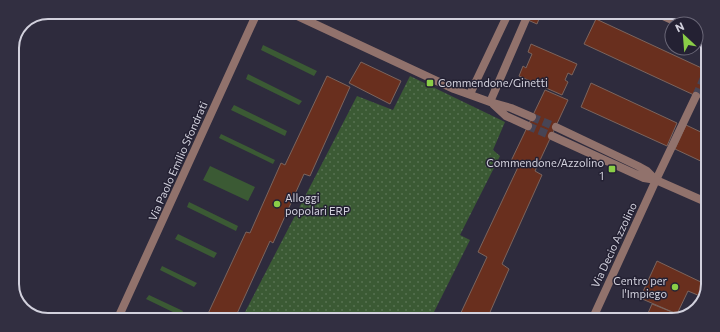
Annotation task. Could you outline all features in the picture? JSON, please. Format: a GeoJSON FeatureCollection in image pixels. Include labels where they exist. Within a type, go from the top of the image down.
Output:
{"type":"FeatureCollection","features":[{"type":"Feature","properties":{"kind":"street","name":"Via Paolo Emilio Sfondrati"},"geometry":{"type":"LineString","coordinates":[[120,313],[254,19]]}},
{"type":"Feature","properties":{"kind":"street"},"geometry":{"type":"LineString","coordinates":[[304,19],[454,89],[532,117]]}},
{"type":"Feature","properties":{"kind":"street"},"geometry":{"type":"LineString","coordinates":[[470,94],[506,19]]}},
{"type":"Feature","properties":{"kind":"street"},"geometry":{"type":"LineString","coordinates":[[490,102],[526,19]]}},
{"type":"Feature","properties":{"kind":"street","name":"Via Decio Azzolino"},"geometry":{"type":"LineString","coordinates":[[595,313],[696,96]]}},
{"type":"Feature","properties":{"kind":"street"},"geometry":{"type":"LineString","coordinates":[[490,102],[506,116],[528,126]]}},
{"type":"Feature","properties":{"kind":"street"},"geometry":{"type":"LineString","coordinates":[[556,127],[638,166],[656,180]]}},
{"type":"Feature","properties":{"kind":"street"},"geometry":{"type":"LineString","coordinates":[[552,136],[644,178],[656,180],[701,200]]}},
{"type":"Feature","properties":{"kind":"green space"},"geometry":{"type":"Polygon","coordinates":[[[263,45],[317,71],[314,76],[261,50],[263,45]]]}},
{"type":"Feature","properties":{"kind":"green space"},"geometry":{"type":"Polygon","coordinates":[[[248,74],[302,101],[299,105],[246,79],[248,74]]]}},
{"type":"Feature","properties":{"kind":"green space"},"geometry":{"type":"Polygon","coordinates":[[[410,76],[505,122],[493,150],[500,156],[460,235],[470,240],[434,313],[245,313],[357,96],[393,110],[410,76]]]}},
{"type":"Feature","properties":{"kind":"green space"},"geometry":{"type":"Polygon","coordinates":[[[234,105],[287,131],[285,136],[231,110],[234,105]]]}},
{"type":"Feature","properties":{"kind":"green space"},"geometry":{"type":"Polygon","coordinates":[[[221,134],[275,160],[273,164],[219,138],[221,134]]]}},
{"type":"Feature","properties":{"kind":"green space"},"geometry":{"type":"Polygon","coordinates":[[[210,166],[255,187],[248,201],[203,180],[210,166]]]}},
{"type":"Feature","properties":{"kind":"green space"},"geometry":{"type":"Polygon","coordinates":[[[189,202],[238,226],[236,231],[187,207],[189,202]]]}},
{"type":"Feature","properties":{"kind":"green space"},"geometry":{"type":"Polygon","coordinates":[[[178,234],[217,253],[214,258],[175,239],[178,234]]]}},
{"type":"Feature","properties":{"kind":"green space"},"geometry":{"type":"Polygon","coordinates":[[[162,266],[197,283],[194,287],[160,270],[162,266]]]}},
{"type":"Feature","properties":{"kind":"green space"},"geometry":{"type":"Polygon","coordinates":[[[149,295],[183,311],[182,313],[175,313],[146,299],[149,295]]]}},
{"type":"Feature","properties":{"kind":"building"},"geometry":{"type":"Polygon","coordinates":[[[526,19],[539,19],[537,24],[526,19]]]}},
{"type":"Feature","properties":{"kind":"building"},"geometry":{"type":"Polygon","coordinates":[[[596,19],[664,51],[664,56],[676,56],[701,68],[701,98],[584,44],[596,19]]]}},
{"type":"Feature","properties":{"kind":"building"},"geometry":{"type":"Polygon","coordinates":[[[531,44],[577,64],[572,75],[568,73],[565,80],[568,82],[562,95],[519,76],[523,66],[526,68],[532,54],[528,52],[531,44]]]}},
{"type":"Feature","properties":{"kind":"building"},"geometry":{"type":"Polygon","coordinates":[[[361,62],[401,81],[390,104],[349,83],[361,62]]]}},
{"type":"Feature","properties":{"kind":"building","name":"Alloggi popolari ERP"},"geometry":{"type":"Polygon","coordinates":[[[327,76],[350,87],[310,176],[304,174],[273,243],[270,241],[237,313],[208,313],[246,232],[250,233],[281,163],[285,165],[327,76]]]}},
{"type":"Feature","properties":{"kind":"building"},"geometry":{"type":"Polygon","coordinates":[[[591,83],[677,123],[667,146],[581,107],[591,83]]]}},
{"type":"Feature","properties":{"kind":"building"},"geometry":{"type":"Polygon","coordinates":[[[545,90],[568,100],[535,171],[542,175],[502,264],[509,269],[490,313],[461,313],[487,257],[478,252],[519,165],[511,161],[545,90]]]}},
{"type":"Feature","properties":{"kind":"building"},"geometry":{"type":"Polygon","coordinates":[[[686,125],[701,132],[701,161],[675,149],[686,125]]]}},
{"type":"Feature","properties":{"kind":"building","name":"Centro per l'Impiego"},"geometry":{"type":"Polygon","coordinates":[[[657,261],[701,282],[699,295],[688,291],[678,312],[674,313],[640,298],[657,261]]]}},
{"type":"Feature","properties":{"kind":"building"},"geometry":{"type":"Polygon","coordinates":[[[652,304],[674,313],[672,313],[648,313],[652,304]]]}},
{"type":"Feature","properties":{"kind":"tunnel"},"geometry":{"type":"LineString","coordinates":[[696,96],[701,85]]}},
{"type":"Feature","properties":{"kind":"tunnel"},"geometry":{"type":"LineString","coordinates":[[532,117],[556,127]]}},
{"type":"Feature","properties":{"kind":"tunnel"},"geometry":{"type":"LineString","coordinates":[[528,126],[552,136]]}},
{"type":"Feature","properties":{"kind":"place","name":"Commendone/Ginetti"},"geometry":{"type":"Point","coordinates":[430,83]}},
{"type":"Feature","properties":{"kind":"place","name":"Commendone/Azzolino 1"},"geometry":{"type":"Point","coordinates":[612,169]}},
{"type":"Feature","properties":{"kind":"place","name":"Alloggi popolari ERP"},"geometry":{"type":"Point","coordinates":[277,204]}},
{"type":"Feature","properties":{"kind":"place","name":"Centro per l'Impiego"},"geometry":{"type":"Point","coordinates":[675,287]}}]}
